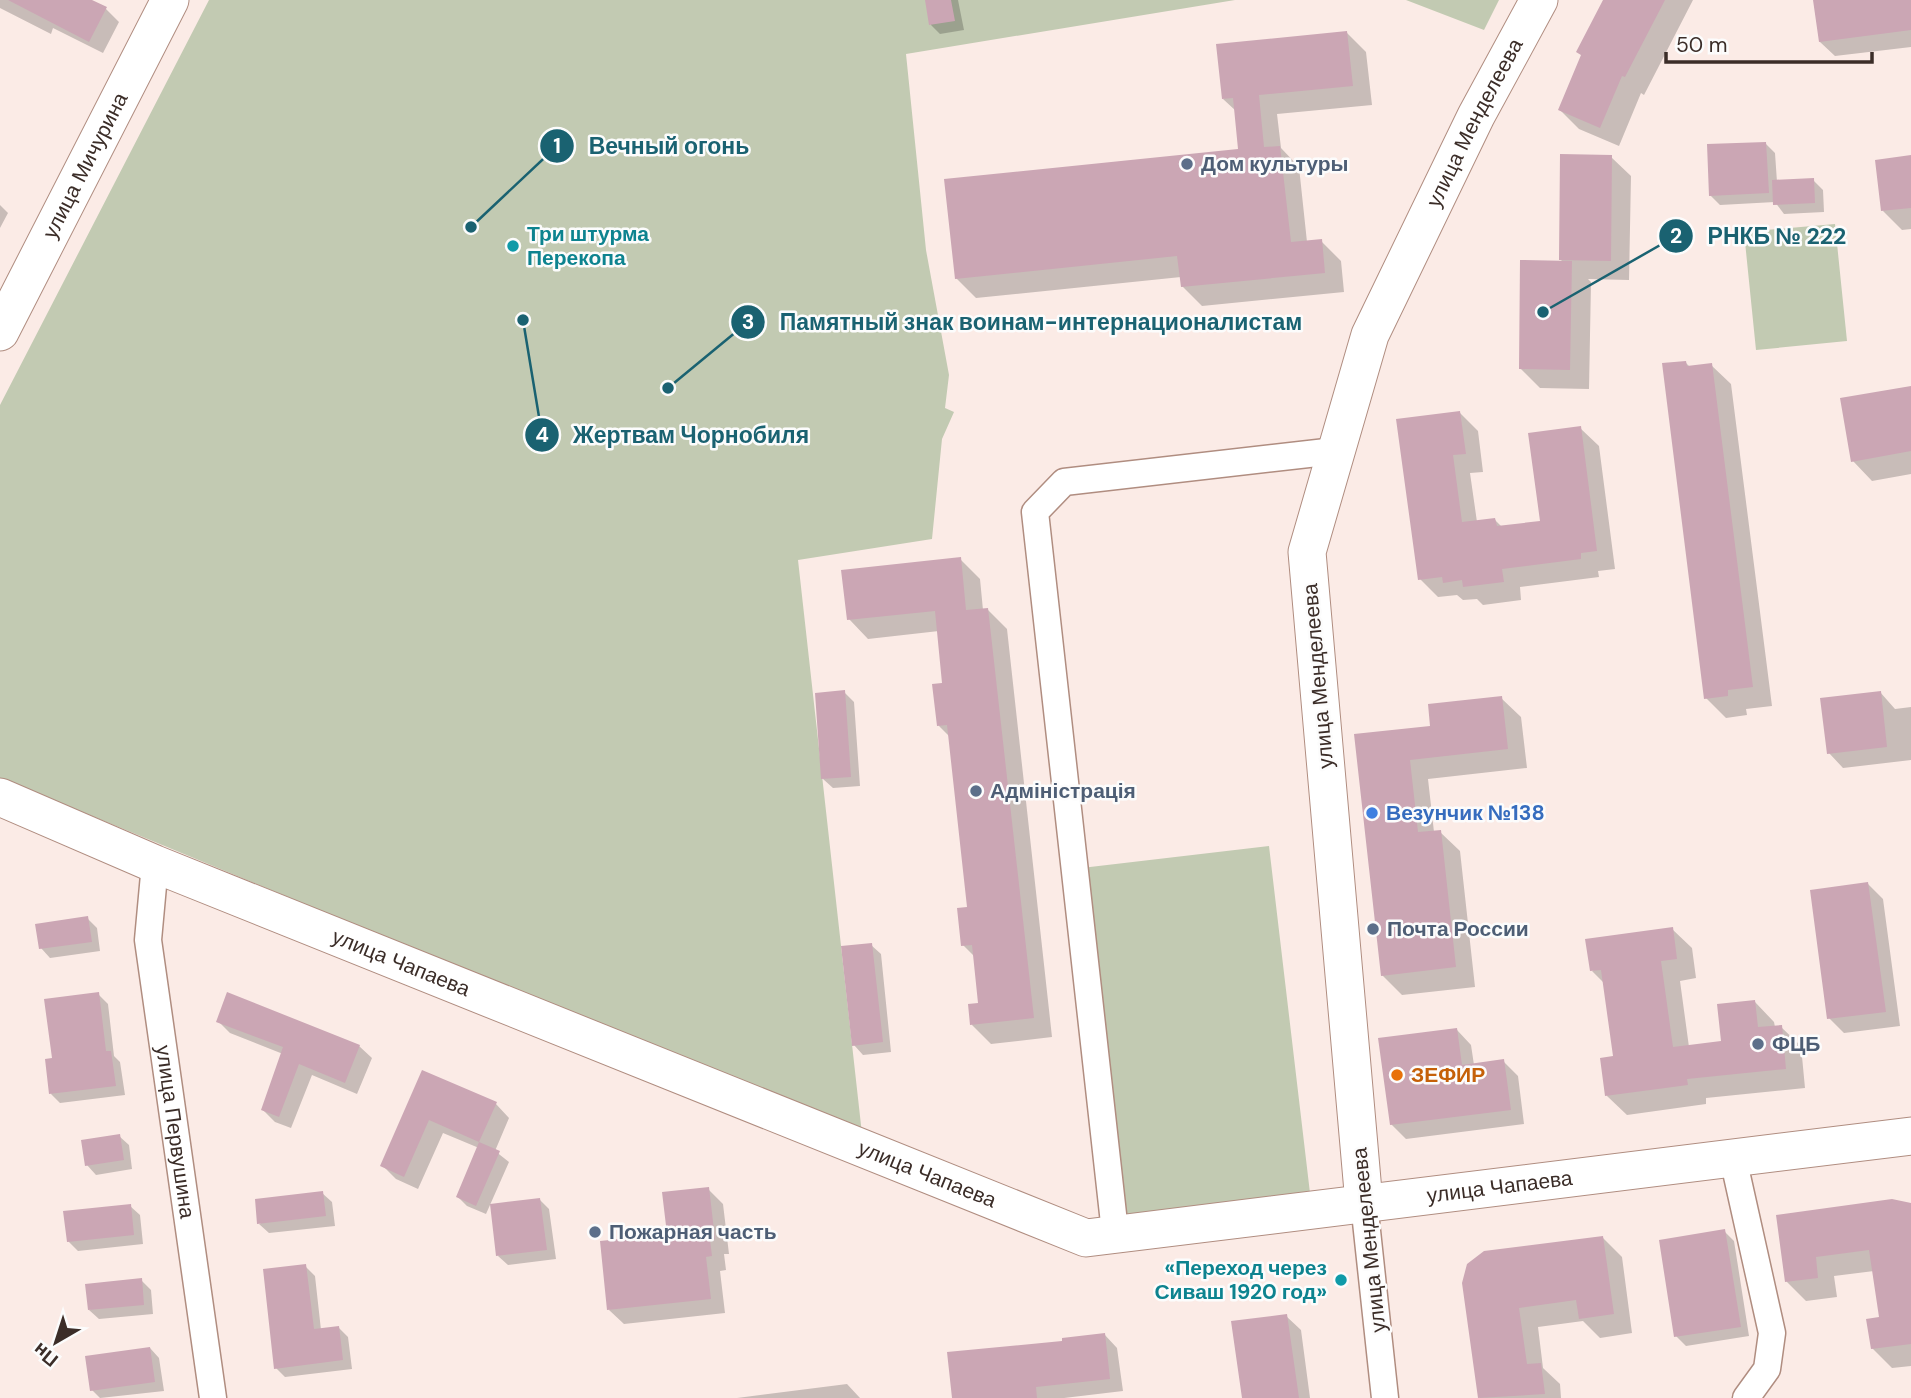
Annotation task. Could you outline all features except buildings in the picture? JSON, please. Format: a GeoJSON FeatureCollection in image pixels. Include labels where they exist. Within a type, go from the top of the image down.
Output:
{"type":"FeatureCollection","features":[{"type":"Feature","properties":{"kind":"main road","name":"улица Мичурина"},"geometry":{"type":"LineString","coordinates":[[0,332],[170,0]]}},
{"type":"Feature","properties":{"kind":"main road","name":"улица Менделеева"},"geometry":{"type":"LineString","coordinates":[[1364,1203],[1307,552],[1370,334],[1476,116],[1539,0]]}},
{"type":"Feature","properties":{"kind":"main road","name":"улица Чапаева"},"geometry":{"type":"LineString","coordinates":[[0,796],[155,864],[1086,1238],[1115,1232],[1911,1136]]}},
{"type":"Feature","properties":{"kind":"street"},"geometry":{"type":"LineString","coordinates":[[1115,1232],[1035,512],[1064,482],[1335,450]]}},
{"type":"Feature","properties":{"kind":"street","name":"улица Первушина"},"geometry":{"type":"LineString","coordinates":[[155,864],[148,940],[213,1398]]}},
{"type":"Feature","properties":{"kind":"street"},"geometry":{"type":"LineString","coordinates":[[1733,1158],[1772,1332],[1767,1369],[1746,1398]]}},
{"type":"Feature","properties":{"kind":"street","name":"улица Менделеева"},"geometry":{"type":"LineString","coordinates":[[1364,1203],[1385,1398]]}},
{"type":"Feature","properties":{"kind":"green space"},"geometry":{"type":"Polygon","coordinates":[[[209,0],[1235,0],[906,54],[926,250],[949,375],[945,408],[954,412],[942,439],[932,539],[798,560],[862,1134],[0,778],[0,405],[209,0]]]}},
{"type":"Feature","properties":{"kind":"green space"},"geometry":{"type":"Polygon","coordinates":[[[1406,0],[1499,0],[1484,30],[1406,0]]]}},
{"type":"Feature","properties":{"kind":"green space"},"geometry":{"type":"Polygon","coordinates":[[[1835,224],[1847,341],[1756,350],[1744,232],[1835,224]]]}},
{"type":"Feature","properties":{"kind":"green space"},"geometry":{"type":"Polygon","coordinates":[[[1269,846],[1312,1210],[1115,1232],[1073,869],[1269,846]]]}},
{"type":"Feature","properties":{"kind":"place","name":"Дом культуры"},"geometry":{"type":"Point","coordinates":[1187,164]}},
{"type":"Feature","properties":{"kind":"place","name":"Вечный огонь"},"geometry":{"type":"Point","coordinates":[471,227]}},
{"type":"Feature","properties":{"kind":"place","name":"Три штурма Перекопа"},"geometry":{"type":"Point","coordinates":[513,246]}},
{"type":"Feature","properties":{"kind":"place","name":"РНКБ № 222"},"geometry":{"type":"Point","coordinates":[1543,312]}},
{"type":"Feature","properties":{"kind":"place","name":"Жертвам Чорнобиля"},"geometry":{"type":"Point","coordinates":[523,320]}},
{"type":"Feature","properties":{"kind":"place","name":"Памятный знак воинам-интернационалистам"},"geometry":{"type":"Point","coordinates":[668,388]}},
{"type":"Feature","properties":{"kind":"place","name":"Адміністрація"},"geometry":{"type":"Point","coordinates":[976,791]}},
{"type":"Feature","properties":{"kind":"place","name":"Везунчик №138"},"geometry":{"type":"Point","coordinates":[1372,813]}},
{"type":"Feature","properties":{"kind":"place","name":"Почта России"},"geometry":{"type":"Point","coordinates":[1373,929]}},
{"type":"Feature","properties":{"kind":"place","name":"ФЦБ"},"geometry":{"type":"Point","coordinates":[1758,1044]}},
{"type":"Feature","properties":{"kind":"place","name":"ЗЕФИР"},"geometry":{"type":"Point","coordinates":[1397,1075]}},
{"type":"Feature","properties":{"kind":"place","name":"Пожарная часть"},"geometry":{"type":"Point","coordinates":[595,1232]}},
{"type":"Feature","properties":{"kind":"place","name":"«Переход через Сиваш 1920 год»"},"geometry":{"type":"Point","coordinates":[1341,1280]}}]}
